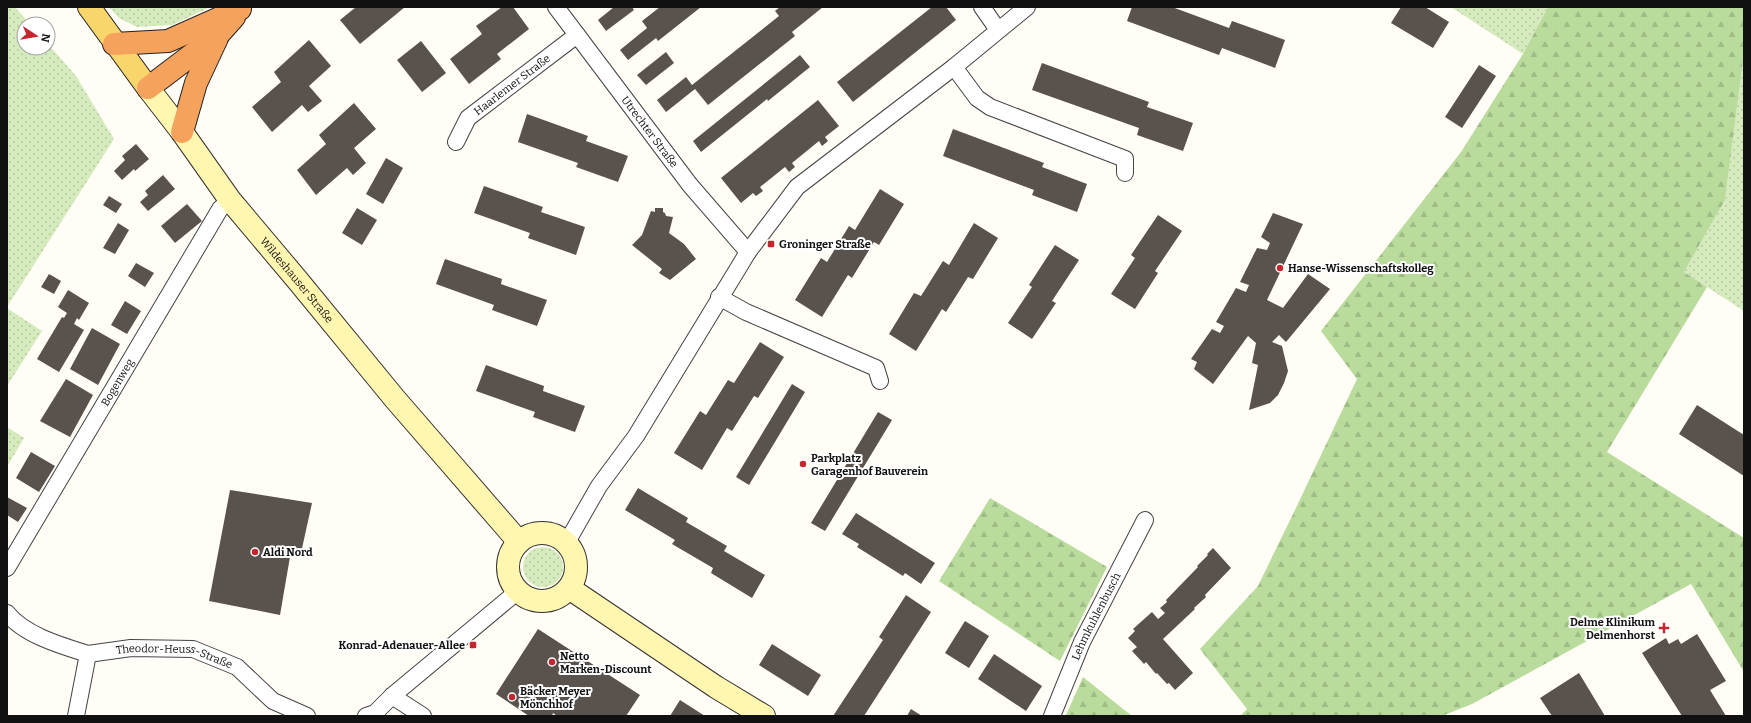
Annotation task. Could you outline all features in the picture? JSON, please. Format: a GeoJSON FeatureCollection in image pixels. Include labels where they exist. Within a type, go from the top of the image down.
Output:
{"type":"FeatureCollection","features":[{"type":"Feature","properties":{"kind":"highway"},"geometry":{"type":"LineString","coordinates":[[114,44],[168,41],[241,8]]}},
{"type":"Feature","properties":{"kind":"highway"},"geometry":{"type":"LineString","coordinates":[[148,88],[218,35],[241,8]]}},
{"type":"Feature","properties":{"kind":"highway"},"geometry":{"type":"LineString","coordinates":[[182,132],[196,83],[218,35]]}},
{"type":"Feature","properties":{"kind":"main road","name":"Wildeshauser Straße"},"geometry":{"type":"LineString","coordinates":[[89,7],[114,44],[182,132],[230,200],[300,282],[395,399],[519,542]]}},
{"type":"Feature","properties":{"kind":"main road"},"geometry":{"type":"LineString","coordinates":[[536,533],[543,533],[555,535],[567,542],[575,556],[576,573],[569,588],[552,599],[545,601],[534,600],[518,591],[512,582],[509,570],[510,558],[519,542],[536,533]]}},
{"type":"Feature","properties":{"kind":"main road"},"geometry":{"type":"LineString","coordinates":[[569,588],[716,687],[764,716]]}},
{"type":"Feature","properties":{"kind":"street","name":"Utrechter Straße"},"geometry":{"type":"LineString","coordinates":[[556,7],[690,185],[748,252]]}},
{"type":"Feature","properties":{"kind":"street"},"geometry":{"type":"LineString","coordinates":[[982,7],[998,30]]}},
{"type":"Feature","properties":{"kind":"street"},"geometry":{"type":"LineString","coordinates":[[567,542],[599,486],[636,436],[719,297],[748,252],[796,187],[954,67],[1027,7]]}},
{"type":"Feature","properties":{"kind":"street","name":"Haarlemer Straße"},"geometry":{"type":"LineString","coordinates":[[456,142],[468,118],[577,35]]}},
{"type":"Feature","properties":{"kind":"street"},"geometry":{"type":"LineString","coordinates":[[954,67],[977,98],[990,107],[1125,159],[1125,173]]}},
{"type":"Feature","properties":{"kind":"street","name":"Bogenweg"},"geometry":{"type":"LineString","coordinates":[[7,568],[220,209],[230,200]]}},
{"type":"Feature","properties":{"kind":"street"},"geometry":{"type":"LineString","coordinates":[[719,297],[746,312],[876,368],[880,381]]}},
{"type":"Feature","properties":{"kind":"street","name":"Lehmkuhlenbusch"},"geometry":{"type":"LineString","coordinates":[[1052,716],[1082,642],[1145,520]]}},
{"type":"Feature","properties":{"kind":"street"},"geometry":{"type":"LineString","coordinates":[[366,716],[375,713],[392,696],[518,591]]}},
{"type":"Feature","properties":{"kind":"street"},"geometry":{"type":"LineString","coordinates":[[7,613],[12,620],[50,642],[88,654],[76,716]]}},
{"type":"Feature","properties":{"kind":"street","name":"Theodor-Heuss-Straße"},"geometry":{"type":"LineString","coordinates":[[88,654],[131,648],[193,649],[237,667],[273,701],[297,713],[307,716]]}},
{"type":"Feature","properties":{"kind":"street"},"geometry":{"type":"LineString","coordinates":[[392,696],[423,716]]}},
{"type":"Feature","properties":{"kind":"green space"},"geometry":{"type":"Polygon","coordinates":[[[7,7],[15,7],[23,16],[16,16],[16,56],[56,56],[56,53],[76,76],[114,139],[7,307],[7,7]]]}},
{"type":"Feature","properties":{"kind":"green space"},"geometry":{"type":"Polygon","coordinates":[[[109,7],[210,7],[172,25],[137,27],[119,18],[109,7]]]}},
{"type":"Feature","properties":{"kind":"green space"},"geometry":{"type":"Polygon","coordinates":[[[1451,7],[1548,7],[1523,54],[1451,7]]]}},
{"type":"Feature","properties":{"kind":"green space"},"geometry":{"type":"Polygon","coordinates":[[[1548,7],[1744,7],[1744,53],[1725,200],[1684,272],[1707,287],[1607,452],[1744,538],[1744,672],[1691,584],[1472,704],[1442,716],[1240,716],[1247,709],[1200,649],[1258,586],[1357,379],[1321,331],[1461,152],[1523,54],[1548,7]]]}},
{"type":"Feature","properties":{"kind":"green space"},"geometry":{"type":"Polygon","coordinates":[[[1744,53],[1744,311],[1684,272],[1725,200],[1744,53]]]}},
{"type":"Feature","properties":{"kind":"green space"},"geometry":{"type":"Polygon","coordinates":[[[7,308],[42,331],[7,386],[7,308]]]}},
{"type":"Feature","properties":{"kind":"green space"},"geometry":{"type":"Polygon","coordinates":[[[7,427],[24,438],[7,467],[7,427]]]}},
{"type":"Feature","properties":{"kind":"green space"},"geometry":{"type":"Polygon","coordinates":[[[990,498],[1107,567],[1060,661],[939,581],[990,498]]]}},
{"type":"Feature","properties":{"kind":"green space"},"geometry":{"type":"Polygon","coordinates":[[[547,547],[554,550],[560,556],[563,567],[562,575],[554,584],[547,587],[539,587],[532,584],[524,575],[523,563],[526,556],[535,548],[547,547]]]}},
{"type":"Feature","properties":{"kind":"green space"},"geometry":{"type":"Polygon","coordinates":[[[1083,677],[1132,716],[1066,715],[1083,677]]]}},
{"type":"Feature","properties":{"kind":"building"},"geometry":{"type":"Polygon","coordinates":[[[356,7],[405,7],[360,44],[340,20],[356,7]]]}},
{"type":"Feature","properties":{"kind":"building"},"geometry":{"type":"Polygon","coordinates":[[[502,7],[513,7],[529,29],[497,54],[501,59],[469,84],[450,59],[482,34],[476,26],[502,7]]]}},
{"type":"Feature","properties":{"kind":"building"},"geometry":{"type":"Polygon","coordinates":[[[614,7],[632,7],[634,10],[606,31],[598,20],[614,7]]]}},
{"type":"Feature","properties":{"kind":"building"},"geometry":{"type":"Polygon","coordinates":[[[660,7],[701,7],[658,41],[656,38],[628,60],[620,50],[647,28],[642,21],[660,7]]]}},
{"type":"Feature","properties":{"kind":"building"},"geometry":{"type":"Polygon","coordinates":[[[780,7],[823,7],[792,32],[795,36],[708,105],[695,89],[666,112],[657,100],[686,77],[692,85],[779,16],[775,11],[780,7]]]}},
{"type":"Feature","properties":{"kind":"building"},"geometry":{"type":"Polygon","coordinates":[[[932,7],[946,7],[956,20],[853,102],[837,82],[932,7]]]}},
{"type":"Feature","properties":{"kind":"building"},"geometry":{"type":"Polygon","coordinates":[[[1132,7],[1172,7],[1229,28],[1232,21],[1285,40],[1275,68],[1222,48],[1219,55],[1127,21],[1132,7]]]}},
{"type":"Feature","properties":{"kind":"building"},"geometry":{"type":"Polygon","coordinates":[[[1401,7],[1425,7],[1449,22],[1433,48],[1391,23],[1401,7]]]}},
{"type":"Feature","properties":{"kind":"building"},"geometry":{"type":"Polygon","coordinates":[[[309,40],[331,66],[309,86],[322,101],[308,112],[302,105],[272,132],[252,107],[281,82],[274,72],[309,40]]]}},
{"type":"Feature","properties":{"kind":"building"},"geometry":{"type":"Polygon","coordinates":[[[421,41],[446,73],[422,92],[397,60],[421,41]]]}},
{"type":"Feature","properties":{"kind":"building"},"geometry":{"type":"Polygon","coordinates":[[[666,52],[674,63],[646,85],[637,75],[666,52]]]}},
{"type":"Feature","properties":{"kind":"building"},"geometry":{"type":"Polygon","coordinates":[[[800,55],[810,67],[768,101],[767,99],[701,152],[693,141],[800,55]]]}},
{"type":"Feature","properties":{"kind":"building"},"geometry":{"type":"Polygon","coordinates":[[[1042,63],[1149,102],[1147,107],[1193,123],[1183,151],[1137,135],[1139,128],[1032,90],[1042,63]]]}},
{"type":"Feature","properties":{"kind":"building"},"geometry":{"type":"Polygon","coordinates":[[[1479,65],[1496,76],[1462,128],[1445,117],[1479,65]]]}},
{"type":"Feature","properties":{"kind":"building"},"geometry":{"type":"Polygon","coordinates":[[[818,100],[839,126],[825,137],[828,141],[822,146],[819,141],[792,163],[795,167],[789,172],[785,167],[760,187],[763,191],[756,196],[753,193],[741,203],[721,178],[818,100]]]}},
{"type":"Feature","properties":{"kind":"building"},"geometry":{"type":"Polygon","coordinates":[[[354,103],[376,129],[354,148],[366,163],[353,175],[347,168],[316,195],[297,170],[326,144],[319,135],[354,103]]]}},
{"type":"Feature","properties":{"kind":"building"},"geometry":{"type":"Polygon","coordinates":[[[527,114],[588,136],[586,141],[628,156],[618,182],[576,167],[578,163],[518,142],[527,114]]]}},
{"type":"Feature","properties":{"kind":"building"},"geometry":{"type":"Polygon","coordinates":[[[953,129],[1044,163],[1042,167],[1087,184],[1077,212],[1032,195],[1034,190],[943,156],[953,129]]]}},
{"type":"Feature","properties":{"kind":"building"},"geometry":{"type":"Polygon","coordinates":[[[136,144],[149,159],[135,171],[134,169],[122,180],[114,171],[125,160],[122,156],[136,144]]]}},
{"type":"Feature","properties":{"kind":"building"},"geometry":{"type":"Polygon","coordinates":[[[386,158],[403,168],[383,204],[366,194],[386,158]]]}},
{"type":"Feature","properties":{"kind":"building"},"geometry":{"type":"Polygon","coordinates":[[[163,175],[175,189],[148,211],[140,202],[148,195],[145,191],[163,175]]]}},
{"type":"Feature","properties":{"kind":"building"},"geometry":{"type":"Polygon","coordinates":[[[484,186],[543,207],[541,212],[585,227],[576,255],[528,238],[530,233],[474,213],[484,186]]]}},
{"type":"Feature","properties":{"kind":"building"},"geometry":{"type":"Polygon","coordinates":[[[880,189],[904,204],[879,245],[874,242],[852,278],[848,275],[822,317],[795,300],[821,258],[827,262],[849,226],[855,230],[880,189]]]}},
{"type":"Feature","properties":{"kind":"building"},"geometry":{"type":"Polygon","coordinates":[[[109,196],[122,204],[116,213],[103,205],[109,196]]]}},
{"type":"Feature","properties":{"kind":"building"},"geometry":{"type":"Polygon","coordinates":[[[187,204],[202,221],[175,243],[161,226],[187,204]]]}},
{"type":"Feature","properties":{"kind":"building"},"geometry":{"type":"Polygon","coordinates":[[[357,208],[377,220],[362,245],[342,233],[357,208]]]}},
{"type":"Feature","properties":{"kind":"building"},"geometry":{"type":"Polygon","coordinates":[[[655,208],[663,208],[663,212],[666,216],[673,217],[669,233],[684,244],[696,259],[670,280],[659,273],[662,269],[632,245],[642,235],[651,211],[655,212],[655,208]]]}},
{"type":"Feature","properties":{"kind":"building"},"geometry":{"type":"Polygon","coordinates":[[[1273,213],[1303,224],[1267,300],[1283,308],[1308,274],[1330,289],[1286,342],[1279,335],[1272,342],[1282,346],[1288,371],[1284,383],[1278,395],[1270,403],[1249,410],[1258,365],[1252,363],[1256,343],[1248,336],[1213,384],[1194,369],[1197,362],[1191,359],[1212,329],[1220,333],[1224,326],[1216,322],[1236,288],[1246,292],[1249,285],[1240,282],[1257,248],[1267,250],[1270,243],[1261,237],[1273,213]]]}},
{"type":"Feature","properties":{"kind":"building"},"geometry":{"type":"Polygon","coordinates":[[[1158,215],[1182,231],[1155,271],[1158,273],[1135,309],[1111,294],[1135,258],[1131,255],[1158,215]]]}},
{"type":"Feature","properties":{"kind":"building"},"geometry":{"type":"Polygon","coordinates":[[[118,223],[129,230],[115,254],[103,248],[118,223]]]}},
{"type":"Feature","properties":{"kind":"building"},"geometry":{"type":"Polygon","coordinates":[[[974,223],[998,238],[973,279],[968,277],[946,312],[942,309],[916,351],[889,334],[914,293],[921,296],[943,261],[949,265],[974,223]]]}},
{"type":"Feature","properties":{"kind":"building"},"geometry":{"type":"Polygon","coordinates":[[[1055,245],[1079,260],[1052,301],[1056,303],[1032,339],[1008,323],[1032,287],[1029,285],[1055,245]]]}},
{"type":"Feature","properties":{"kind":"building"},"geometry":{"type":"Polygon","coordinates":[[[445,259],[502,279],[501,284],[547,300],[537,326],[492,310],[494,305],[436,284],[445,259]]]}},
{"type":"Feature","properties":{"kind":"building"},"geometry":{"type":"Polygon","coordinates":[[[136,263],[154,273],[145,287],[128,276],[136,263]]]}},
{"type":"Feature","properties":{"kind":"building"},"geometry":{"type":"Polygon","coordinates":[[[49,274],[61,281],[54,294],[41,287],[49,274]]]}},
{"type":"Feature","properties":{"kind":"building"},"geometry":{"type":"Polygon","coordinates":[[[68,290],[89,303],[79,320],[77,318],[74,324],[84,330],[59,372],[37,359],[62,317],[64,318],[67,313],[58,307],[68,290]]]}},
{"type":"Feature","properties":{"kind":"building"},"geometry":{"type":"Polygon","coordinates":[[[125,301],[141,311],[127,334],[111,325],[125,301]]]}},
{"type":"Feature","properties":{"kind":"building"},"geometry":{"type":"Polygon","coordinates":[[[92,328],[120,344],[98,385],[70,369],[92,328]]]}},
{"type":"Feature","properties":{"kind":"building"},"geometry":{"type":"Polygon","coordinates":[[[760,342],[784,357],[758,398],[754,396],[732,431],[727,428],[702,470],[674,453],[700,411],[706,415],[728,380],[734,383],[760,342]]]}},
{"type":"Feature","properties":{"kind":"building"},"geometry":{"type":"Polygon","coordinates":[[[486,365],[544,386],[543,391],[585,406],[575,432],[533,417],[535,412],[476,391],[486,365]]]}},
{"type":"Feature","properties":{"kind":"building"},"geometry":{"type":"Polygon","coordinates":[[[66,379],[93,395],[70,437],[40,421],[66,379]]]}},
{"type":"Feature","properties":{"kind":"building"},"geometry":{"type":"Polygon","coordinates":[[[792,384],[805,392],[749,485],[736,477],[792,384]]]}},
{"type":"Feature","properties":{"kind":"building"},"geometry":{"type":"Polygon","coordinates":[[[1697,405],[1744,435],[1744,476],[1679,434],[1697,405]]]}},
{"type":"Feature","properties":{"kind":"building"},"geometry":{"type":"Polygon","coordinates":[[[878,412],[892,420],[825,531],[811,523],[878,412]]]}},
{"type":"Feature","properties":{"kind":"building"},"geometry":{"type":"Polygon","coordinates":[[[31,452],[55,466],[39,492],[16,478],[31,452]]]}},
{"type":"Feature","properties":{"kind":"building"},"geometry":{"type":"Polygon","coordinates":[[[638,488],[688,518],[686,522],[727,546],[724,551],[765,575],[752,598],[711,573],[713,568],[672,544],[675,540],[625,510],[638,488]]]}},
{"type":"Feature","properties":{"kind":"building","name":"Aldi Nord"},"geometry":{"type":"Polygon","coordinates":[[[230,490],[312,503],[301,553],[291,551],[280,615],[209,601],[230,490]]]}},
{"type":"Feature","properties":{"kind":"building"},"geometry":{"type":"Polygon","coordinates":[[[7,497],[27,508],[18,522],[7,515],[7,497]]]}},
{"type":"Feature","properties":{"kind":"building"},"geometry":{"type":"Polygon","coordinates":[[[856,513],[935,563],[921,584],[905,573],[903,576],[857,547],[859,544],[842,534],[856,513]]]}},
{"type":"Feature","properties":{"kind":"building"},"geometry":{"type":"Polygon","coordinates":[[[1213,548],[1231,568],[1205,595],[1206,597],[1194,608],[1195,609],[1163,639],[1193,673],[1175,690],[1169,683],[1167,684],[1157,673],[1156,674],[1146,662],[1144,664],[1132,651],[1137,647],[1128,638],[1135,631],[1133,629],[1152,612],[1158,619],[1165,613],[1160,608],[1198,567],[1197,566],[1213,548]]]}},
{"type":"Feature","properties":{"kind":"building"},"geometry":{"type":"Polygon","coordinates":[[[906,595],[931,612],[864,716],[833,716],[883,640],[879,637],[906,595]]]}},
{"type":"Feature","properties":{"kind":"building"},"geometry":{"type":"Polygon","coordinates":[[[965,621],[989,636],[969,668],[945,653],[965,621]]]}},
{"type":"Feature","properties":{"kind":"building","name":"Netto Marken-Discount"},"geometry":{"type":"Polygon","coordinates":[[[538,629],[640,695],[626,716],[557,716],[553,713],[552,716],[529,716],[496,694],[538,629]]]}},
{"type":"Feature","properties":{"kind":"building"},"geometry":{"type":"Polygon","coordinates":[[[1697,634],[1726,681],[1710,690],[1726,716],[1682,716],[1642,653],[1666,638],[1669,644],[1678,639],[1681,644],[1697,634]]]}},
{"type":"Feature","properties":{"kind":"building"},"geometry":{"type":"Polygon","coordinates":[[[772,644],[821,675],[808,696],[759,665],[772,644]]]}},
{"type":"Feature","properties":{"kind":"building"},"geometry":{"type":"Polygon","coordinates":[[[994,654],[1042,686],[1026,711],[978,679],[994,654]]]}},
{"type":"Feature","properties":{"kind":"building"},"geometry":{"type":"Polygon","coordinates":[[[1579,673],[1605,716],[1552,716],[1540,698],[1579,673]]]}},
{"type":"Feature","properties":{"kind":"building"},"geometry":{"type":"Polygon","coordinates":[[[680,700],[705,716],[670,716],[680,700]]]}},
{"type":"Feature","properties":{"kind":"building"},"geometry":{"type":"Polygon","coordinates":[[[911,709],[922,716],[907,716],[911,709]]]}},
{"type":"Feature","properties":{"kind":"place","name":"Groninger Straße"},"geometry":{"type":"Point","coordinates":[771,244]}},
{"type":"Feature","properties":{"kind":"place","name":"Hanse-Wissenschaftskolleg"},"geometry":{"type":"Point","coordinates":[1280,268]}},
{"type":"Feature","properties":{"kind":"place","name":"Parkplatz Garagenhof Bauverein"},"geometry":{"type":"Point","coordinates":[803,464]}},
{"type":"Feature","properties":{"kind":"place","name":"Aldi Nord"},"geometry":{"type":"Point","coordinates":[255,552]}},
{"type":"Feature","properties":{"kind":"place","name":"Delme Klinikum Delmenhorst"},"geometry":{"type":"Point","coordinates":[1664,628]}},
{"type":"Feature","properties":{"kind":"place","name":"Konrad-Adenauer-Allee"},"geometry":{"type":"Point","coordinates":[473,645]}},
{"type":"Feature","properties":{"kind":"place","name":"Netto Marken-Discount"},"geometry":{"type":"Point","coordinates":[552,662]}},
{"type":"Feature","properties":{"kind":"place","name":"Bäcker Meyer Mönchhof"},"geometry":{"type":"Point","coordinates":[512,697]}}]}
